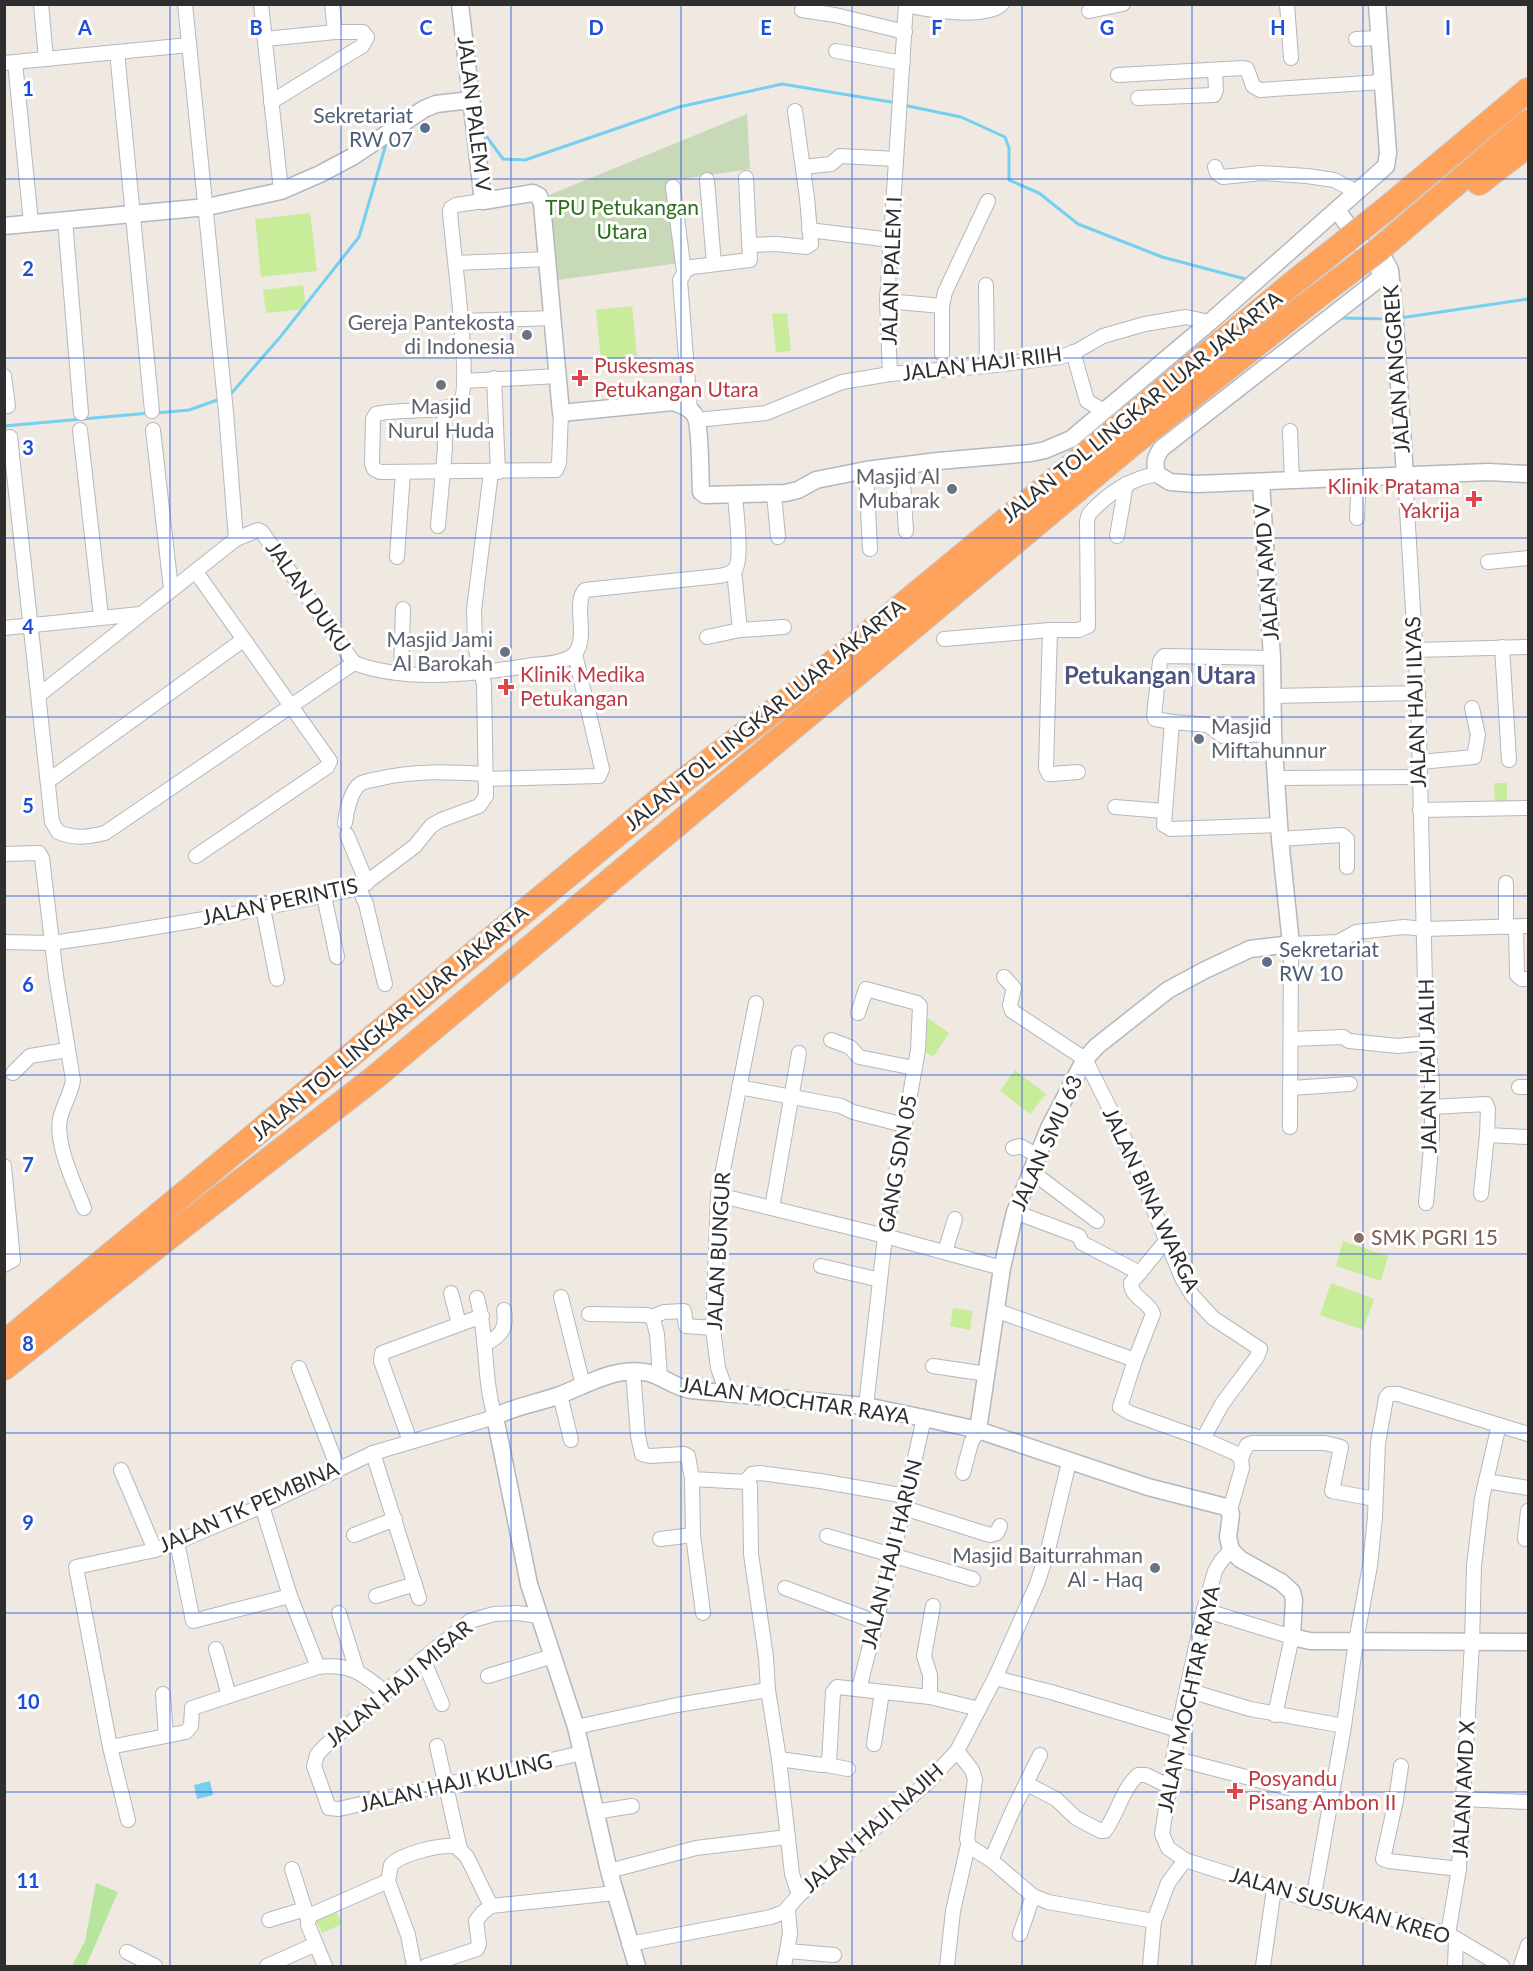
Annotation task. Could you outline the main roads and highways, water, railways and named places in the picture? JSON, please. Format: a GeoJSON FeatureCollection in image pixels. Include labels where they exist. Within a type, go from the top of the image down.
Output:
{"type":"FeatureCollection","features":[{"type":"Feature","properties":{"kind":"highway","name":"JALAN TOL LINGKAR LUAR JAKARTA"},"geometry":{"type":"LineString","coordinates":[[7,1340],[660,799],[780,706],[1528,90]]}},
{"type":"Feature","properties":{"kind":"highway","name":"JALAN TOL LINGKAR LUAR JAKARTA"},"geometry":{"type":"LineString","coordinates":[[4,1368],[374,1078],[1131,445],[1524,133]]}},
{"type":"Feature","properties":{"kind":"water"},"geometry":{"type":"Polygon","coordinates":[[[210,1781],[213,1795],[197,1799],[194,1785],[210,1781]]]}},
{"type":"Feature","properties":{"kind":"waterway"},"geometry":{"type":"LineString","coordinates":[[481,129],[503,159],[525,160],[679,107],[782,84],[897,103]]}},
{"type":"Feature","properties":{"kind":"waterway"},"geometry":{"type":"LineString","coordinates":[[903,105],[961,117],[1005,137],[1009,148],[1009,180],[1039,193],[1078,224],[1162,257],[1249,280]]}},
{"type":"Feature","properties":{"kind":"waterway"},"geometry":{"type":"LineString","coordinates":[[229,396],[281,336],[359,237],[386,144]]}},
{"type":"Feature","properties":{"kind":"waterway"},"geometry":{"type":"LineString","coordinates":[[1400,318],[1528,299]]}},
{"type":"Feature","properties":{"kind":"waterway"},"geometry":{"type":"LineString","coordinates":[[1340,318],[1390,319]]}},
{"type":"Feature","properties":{"kind":"waterway"},"geometry":{"type":"LineString","coordinates":[[156,413],[189,410],[220,399]]}},
{"type":"Feature","properties":{"kind":"waterway"},"geometry":{"type":"LineString","coordinates":[[4,426],[150,413]]}},
{"type":"Feature","properties":{"kind":"place","name":"Sekretariat RW 07"},"geometry":{"type":"Point","coordinates":[425,128]}},
{"type":"Feature","properties":{"kind":"place","name":"Gereja Pantekosta di Indonesia"},"geometry":{"type":"Point","coordinates":[527,335]}},
{"type":"Feature","properties":{"kind":"place","name":"Puskesmas Petukangan Utara"},"geometry":{"type":"Point","coordinates":[580,378]}},
{"type":"Feature","properties":{"kind":"place","name":"Masjid Nurul Huda"},"geometry":{"type":"Point","coordinates":[441,385]}},
{"type":"Feature","properties":{"kind":"place","name":"Masjid Al Mubarak"},"geometry":{"type":"Point","coordinates":[952,489]}},
{"type":"Feature","properties":{"kind":"place","name":"Klinik Pratama Yakrija"},"geometry":{"type":"Point","coordinates":[1474,499]}},
{"type":"Feature","properties":{"kind":"place","name":"Masjid Jami Al Barokah"},"geometry":{"type":"Point","coordinates":[505,652]}},
{"type":"Feature","properties":{"kind":"place","name":"Klinik Medika Petukangan"},"geometry":{"type":"Point","coordinates":[506,687]}},
{"type":"Feature","properties":{"kind":"place","name":"Masjid Miftahunnur"},"geometry":{"type":"Point","coordinates":[1199,739]}},
{"type":"Feature","properties":{"kind":"place","name":"Sekretariat RW 10"},"geometry":{"type":"Point","coordinates":[1267,962]}},
{"type":"Feature","properties":{"kind":"place","name":"SMK PGRI 15"},"geometry":{"type":"Point","coordinates":[1359,1238]}},
{"type":"Feature","properties":{"kind":"place","name":"Masjid Baiturrahman Al - Haq"},"geometry":{"type":"Point","coordinates":[1155,1568]}},
{"type":"Feature","properties":{"kind":"place","name":"Posyandu Pisang Ambon II"},"geometry":{"type":"Point","coordinates":[1235,1791]}},
{"type":"Feature","properties":{"kind":"district","name":"Petukangan Utara"},"geometry":{"type":"Point","coordinates":[1160,676]}},
{"type":"Feature","properties":{"kind":"park label","name":"TPU Petukangan Utara"},"geometry":{"type":"Point","coordinates":[622,220]}}]}
